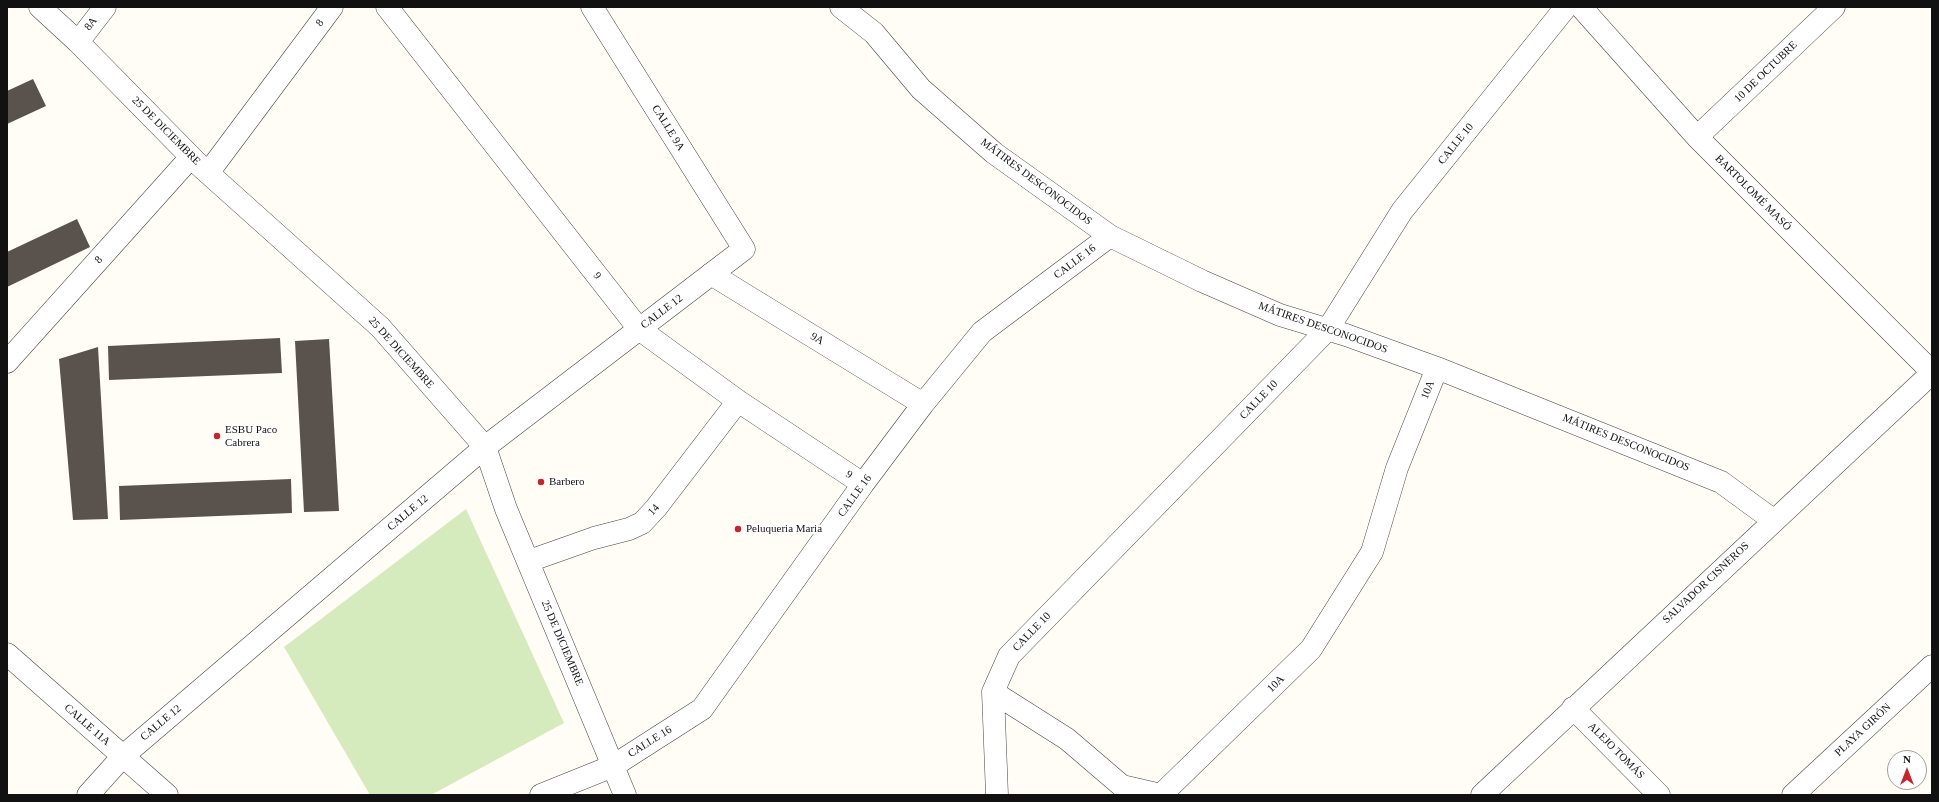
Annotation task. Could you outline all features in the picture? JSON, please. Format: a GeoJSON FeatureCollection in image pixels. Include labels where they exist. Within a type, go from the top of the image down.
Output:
{"type":"FeatureCollection","features":[{"type":"Feature","properties":{"kind":"street","name":"25 DE DICIEMBRE"},"geometry":{"type":"LineString","coordinates":[[40,7],[78,42],[208,173],[380,326],[484,447],[506,509],[529,561],[625,795]]}},
{"type":"Feature","properties":{"kind":"street","name":"8A"},"geometry":{"type":"LineString","coordinates":[[78,42],[105,7]]}},
{"type":"Feature","properties":{"kind":"street","name":"8"},"geometry":{"type":"LineString","coordinates":[[208,173],[332,7]]}},
{"type":"Feature","properties":{"kind":"street","name":"9"},"geometry":{"type":"LineString","coordinates":[[387,7],[639,329],[738,400],[863,484]]}},
{"type":"Feature","properties":{"kind":"street","name":"CALLE 9A"},"geometry":{"type":"LineString","coordinates":[[592,7],[744,249]]}},
{"type":"Feature","properties":{"kind":"street","name":"MÁTIRES DESCONOCIDOS"},"geometry":{"type":"LineString","coordinates":[[841,7],[874,33],[921,88],[994,152],[1110,236],[1202,281],[1280,315],[1328,329],[1436,368],[1721,482],[1773,520]]}},
{"type":"Feature","properties":{"kind":"street","name":"CALLE 10"},"geometry":{"type":"LineString","coordinates":[[997,795],[993,692],[1009,656],[1328,329],[1402,211],[1566,7]]}},
{"type":"Feature","properties":{"kind":"street","name":"BARTOLOMÉ MASÓ"},"geometry":{"type":"LineString","coordinates":[[1581,7],[1697,137],[1932,372]]}},
{"type":"Feature","properties":{"kind":"street","name":"10 DE OCTUBRE"},"geometry":{"type":"LineString","coordinates":[[1697,137],[1834,7]]}},
{"type":"Feature","properties":{"kind":"street","name":"8"},"geometry":{"type":"LineString","coordinates":[[7,362],[191,157]]}},
{"type":"Feature","properties":{"kind":"street","name":"CALLE 16"},"geometry":{"type":"LineString","coordinates":[[541,795],[614,766],[702,709],[863,484],[923,404],[982,332],[1110,236]]}},
{"type":"Feature","properties":{"kind":"street","name":"CALLE 12"},"geometry":{"type":"LineString","coordinates":[[88,795],[123,756],[484,447],[744,249]]}},
{"type":"Feature","properties":{"kind":"street","name":"9A"},"geometry":{"type":"LineString","coordinates":[[711,274],[923,404]]}},
{"type":"Feature","properties":{"kind":"street","name":"10A"},"geometry":{"type":"LineString","coordinates":[[993,692],[1068,739],[1122,786],[1161,794],[1311,649],[1315,643],[1372,552],[1396,468],[1436,368]]}},
{"type":"Feature","properties":{"kind":"street","name":"SALVADOR CISNEROS"},"geometry":{"type":"LineString","coordinates":[[1482,795],[1932,372]]}},
{"type":"Feature","properties":{"kind":"street","name":"14"},"geometry":{"type":"LineString","coordinates":[[529,561],[642,523],[656,508],[738,400]]}},
{"type":"Feature","properties":{"kind":"street","name":"CALLE 11A"},"geometry":{"type":"LineString","coordinates":[[7,654],[167,795]]}},
{"type":"Feature","properties":{"kind":"street","name":"PLAYA GIRÓN"},"geometry":{"type":"LineString","coordinates":[[1793,795],[1932,666]]}},
{"type":"Feature","properties":{"kind":"street","name":"ALEJO TOMÁS"},"geometry":{"type":"LineString","coordinates":[[1574,708],[1659,795]]}},
{"type":"Feature","properties":{"kind":"green space"},"geometry":{"type":"Polygon","coordinates":[[[466,509],[564,723],[431,795],[370,795],[284,647],[466,509]]]}},
{"type":"Feature","properties":{"kind":"building"},"geometry":{"type":"Polygon","coordinates":[[[33,79],[46,106],[7,124],[7,91],[33,79]]]}},
{"type":"Feature","properties":{"kind":"building"},"geometry":{"type":"Polygon","coordinates":[[[77,219],[90,247],[7,287],[7,252],[77,219]]]}},
{"type":"Feature","properties":{"kind":"building"},"geometry":{"type":"Polygon","coordinates":[[[280,338],[282,373],[109,380],[108,346],[280,338]]]}},
{"type":"Feature","properties":{"kind":"building"},"geometry":{"type":"Polygon","coordinates":[[[329,339],[339,511],[304,512],[295,341],[329,339]]]}},
{"type":"Feature","properties":{"kind":"building"},"geometry":{"type":"Polygon","coordinates":[[[98,347],[108,519],[73,520],[59,359],[98,347]]]}},
{"type":"Feature","properties":{"kind":"building"},"geometry":{"type":"Polygon","coordinates":[[[291,479],[292,513],[120,520],[119,486],[291,479]]]}},
{"type":"Feature","properties":{"kind":"place","name":"ESBU Paco Cabrera"},"geometry":{"type":"Point","coordinates":[217,436]}},
{"type":"Feature","properties":{"kind":"place","name":"Barbero"},"geometry":{"type":"Point","coordinates":[541,482]}},
{"type":"Feature","properties":{"kind":"place","name":"Peluqueria Maria"},"geometry":{"type":"Point","coordinates":[738,529]}}]}
